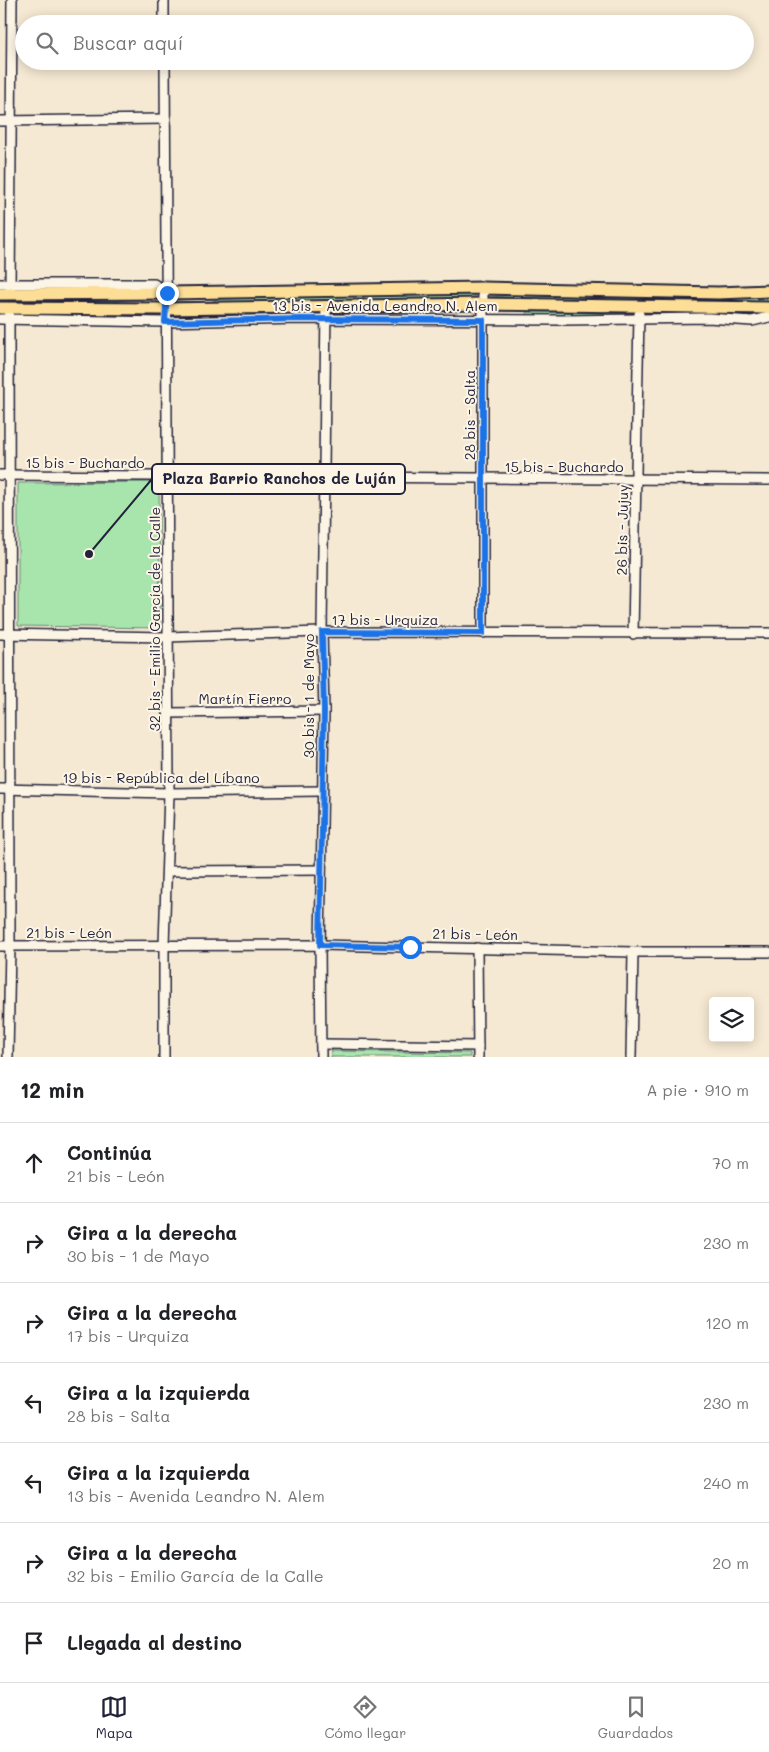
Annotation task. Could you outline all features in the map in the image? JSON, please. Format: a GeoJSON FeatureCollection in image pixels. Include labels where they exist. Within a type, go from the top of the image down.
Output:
{"type":"FeatureCollection","features":[{"type":"Feature","properties":{"kind":"main road","name":"13 bis - Avenida Leandro N. Alem"},"geometry":{"type":"LineString","coordinates":[[5,289],[167,293],[483,288],[718,293],[769,291]]}},
{"type":"Feature","properties":{"kind":"main road","name":"13 bis - Avenida Leandro N. Alem"},"geometry":{"type":"LineString","coordinates":[[4,314],[165,309],[483,304],[769,308]]}},
{"type":"Feature","properties":{"kind":"street"},"geometry":{"type":"LineString","coordinates":[[5,289],[11,121],[12,0]]}},
{"type":"Feature","properties":{"kind":"street"},"geometry":{"type":"LineString","coordinates":[[164,0],[164,15]]}},
{"type":"Feature","properties":{"kind":"street","name":"32 bis - Emilio García de la Calle"},"geometry":{"type":"LineString","coordinates":[[164,1057],[164,945],[169,793],[166,637],[165,309],[167,293],[165,70]]}},
{"type":"Feature","properties":{"kind":"street"},"geometry":{"type":"LineString","coordinates":[[0,121],[166,119]]}},
{"type":"Feature","properties":{"kind":"street","name":"28 bis - Salta"},"geometry":{"type":"LineString","coordinates":[[483,288],[483,633]]}},
{"type":"Feature","properties":{"kind":"street","name":"30 bis - 1 de Mayo"},"geometry":{"type":"LineString","coordinates":[[321,1057],[321,791],[324,711],[322,632],[323,478],[326,306]]}},
{"type":"Feature","properties":{"kind":"street","name":"26 bis - Jujuy"},"geometry":{"type":"LineString","coordinates":[[634,634],[639,307]]}},
{"type":"Feature","properties":{"kind":"street"},"geometry":{"type":"LineString","coordinates":[[4,314],[10,475],[10,634],[5,789],[10,946],[8,1057]]}},
{"type":"Feature","properties":{"kind":"street","name":"13 bis - Avenida Leandro N. Alem"},"geometry":{"type":"LineString","coordinates":[[4,314],[165,322],[326,319],[708,318],[752,321],[769,317]]}},
{"type":"Feature","properties":{"kind":"street","name":"15 bis - Buchardo"},"geometry":{"type":"LineString","coordinates":[[0,475],[769,480]]}},
{"type":"Feature","properties":{"kind":"street","name":"17 bis - Urquiza"},"geometry":{"type":"LineString","coordinates":[[0,634],[166,637],[322,632],[769,633]]}},
{"type":"Feature","properties":{"kind":"street","name":"Martín Fierro"},"geometry":{"type":"LineString","coordinates":[[168,712],[324,711]]}},
{"type":"Feature","properties":{"kind":"street","name":"19 bis - República del Líbano"},"geometry":{"type":"LineString","coordinates":[[5,789],[169,793],[321,791]]}},
{"type":"Feature","properties":{"kind":"street"},"geometry":{"type":"LineString","coordinates":[[167,871],[321,870]]}},
{"type":"Feature","properties":{"kind":"street","name":"21 bis - León"},"geometry":{"type":"LineString","coordinates":[[0,946],[320,945],[633,952],[769,952]]}},
{"type":"Feature","properties":{"kind":"street"},"geometry":{"type":"LineString","coordinates":[[477,948],[478,1057]]}},
{"type":"Feature","properties":{"kind":"street"},"geometry":{"type":"LineString","coordinates":[[631,1057],[633,952]]}},
{"type":"Feature","properties":{"kind":"street"},"geometry":{"type":"LineString","coordinates":[[321,1044],[478,1046]]}},
{"type":"Feature","properties":{"kind":"green space"},"geometry":{"type":"Polygon","coordinates":[[[475,293],[475,299],[173,304],[173,301],[209,302],[221,299],[475,293]]]}},
{"type":"Feature","properties":{"kind":"green space"},"geometry":{"type":"Polygon","coordinates":[[[542,294],[769,296],[769,303],[489,300],[488,297],[542,294]]]}},
{"type":"Feature","properties":{"kind":"green space"},"geometry":{"type":"Polygon","coordinates":[[[0,298],[159,298],[158,300],[125,300],[108,303],[0,303],[0,298]]]}},
{"type":"Feature","properties":{"kind":"green space"},"geometry":{"type":"Polygon","coordinates":[[[527,312],[627,313],[626,316],[527,315],[527,312]]]}},
{"type":"Feature","properties":{"kind":"green space"},"geometry":{"type":"Polygon","coordinates":[[[159,482],[160,628],[18,626],[18,483],[159,482]]]}},
{"type":"Feature","properties":{"kind":"green space"},"geometry":{"type":"Polygon","coordinates":[[[331,1051],[470,1053],[470,1057],[331,1057],[331,1051]]]}},
{"type":"Feature","properties":{"kind":"place","name":"Plaza Barrio Ranchos de Luján"},"geometry":{"type":"Point","coordinates":[89,554]}},
{"type":"Feature","properties":{"kind":"route"},"geometry":{"type":"LineString","coordinates":[[167,293],[165,322],[299,319],[483,320],[483,633],[322,632],[324,711],[321,791],[320,945],[410,947]]}}]}
